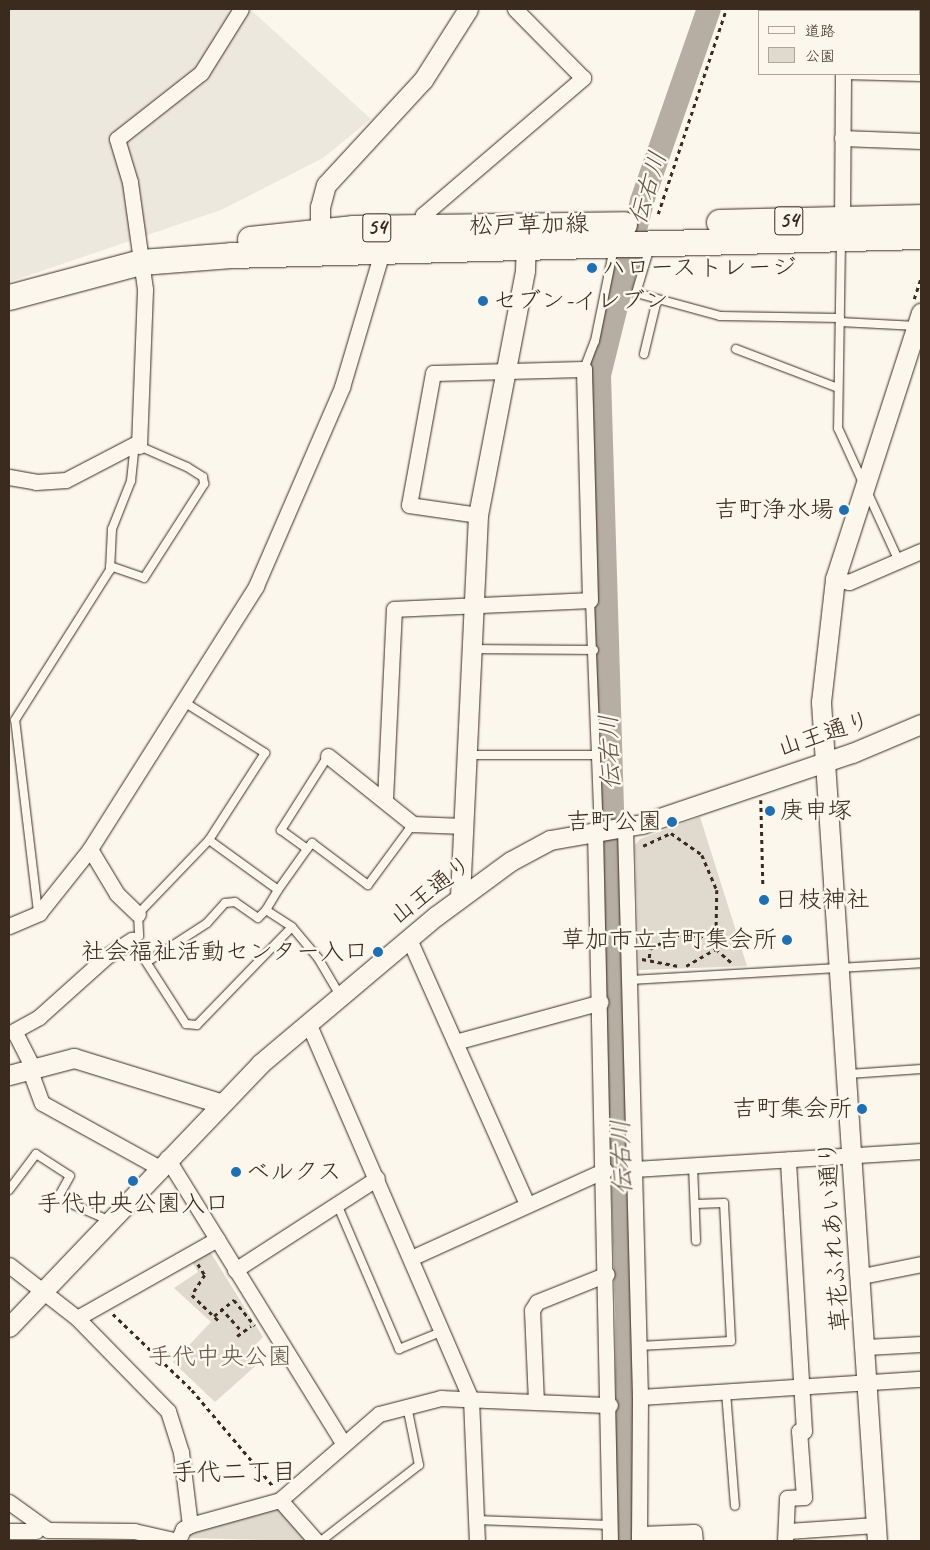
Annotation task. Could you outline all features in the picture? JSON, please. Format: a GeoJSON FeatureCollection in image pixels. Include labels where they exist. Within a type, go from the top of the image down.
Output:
{"type":"FeatureCollection","features":[{"type":"Feature","properties":{"kind":"main road","name":"松戸草加線"},"geometry":{"type":"LineString","coordinates":[[842,230],[921,217]]}},
{"type":"Feature","properties":{"kind":"main road","name":"松戸草加線"},"geometry":{"type":"LineString","coordinates":[[320,240],[383,249],[526,235],[616,233],[656,226],[842,230],[921,236]]}},
{"type":"Feature","properties":{"kind":"main road","name":"松戸草加線"},"geometry":{"type":"LineString","coordinates":[[9,297],[198,246],[320,240],[419,227],[526,235]]}},
{"type":"Feature","properties":{"kind":"street"},"geometry":{"type":"LineString","coordinates":[[9,477],[36,482],[66,480],[137,444],[145,289],[130,182],[117,139],[201,73],[241,9]]}},
{"type":"Feature","properties":{"kind":"street"},"geometry":{"type":"LineString","coordinates":[[320,240],[322,195],[334,172],[423,80],[468,9]]}},
{"type":"Feature","properties":{"kind":"street"},"geometry":{"type":"LineString","coordinates":[[419,227],[423,215],[584,78],[515,9]]}},
{"type":"Feature","properties":{"kind":"street"},"geometry":{"type":"LineString","coordinates":[[842,230],[843,75]]}},
{"type":"Feature","properties":{"kind":"street"},"geometry":{"type":"LineString","coordinates":[[842,138],[921,141]]}},
{"type":"Feature","properties":{"kind":"street"},"geometry":{"type":"LineString","coordinates":[[460,897],[472,606],[478,515],[505,372],[526,235]]}},
{"type":"Feature","properties":{"kind":"street"},"geometry":{"type":"LineString","coordinates":[[9,926],[38,913],[90,849],[256,586],[310,467],[361,332],[383,249]]}},
{"type":"Feature","properties":{"kind":"street","name":"草花ふれあい通り"},"geometry":{"type":"LineString","coordinates":[[876,1533],[869,1383],[849,1074],[823,762],[823,662],[835,579],[863,486],[919,320]]}},
{"type":"Feature","properties":{"kind":"street"},"geometry":{"type":"LineString","coordinates":[[385,799],[394,610],[590,600],[584,369],[433,373],[409,505],[478,515]]}},
{"type":"Feature","properties":{"kind":"street"},"geometry":{"type":"LineString","coordinates":[[835,579],[849,582],[921,551]]}},
{"type":"Feature","properties":{"kind":"street","name":"山王通り"},"geometry":{"type":"LineString","coordinates":[[9,1327],[219,1103],[460,897],[531,849],[609,829],[823,762],[921,724]]}},
{"type":"Feature","properties":{"kind":"street"},"geometry":{"type":"LineString","coordinates":[[328,756],[385,799],[414,824],[463,826]]}},
{"type":"Feature","properties":{"kind":"street"},"geometry":{"type":"LineString","coordinates":[[609,829],[630,980],[640,1397],[639,1538],[694,1532],[695,1541]]}},
{"type":"Feature","properties":{"kind":"street"},"geometry":{"type":"LineString","coordinates":[[609,829],[601,1002],[610,1405],[610,1541]]}},
{"type":"Feature","properties":{"kind":"street"},"geometry":{"type":"LineString","coordinates":[[90,849],[117,894],[138,914]]}},
{"type":"Feature","properties":{"kind":"street"},"geometry":{"type":"LineString","coordinates":[[409,939],[527,1204]]}},
{"type":"Feature","properties":{"kind":"street"},"geometry":{"type":"LineString","coordinates":[[132,940],[107,956],[39,1017],[14,1031],[30,1067],[42,1103],[162,1163],[216,1239],[343,1443]]}},
{"type":"Feature","properties":{"kind":"street"},"geometry":{"type":"LineString","coordinates":[[455,1042],[601,1002]]}},
{"type":"Feature","properties":{"kind":"street"},"geometry":{"type":"LineString","coordinates":[[309,1025],[377,1178],[471,1399],[477,1541]]}},
{"type":"Feature","properties":{"kind":"street"},"geometry":{"type":"LineString","coordinates":[[9,1075],[30,1067],[74,1058],[219,1103]]}},
{"type":"Feature","properties":{"kind":"street"},"geometry":{"type":"LineString","coordinates":[[634,1169],[921,1151]]}},
{"type":"Feature","properties":{"kind":"street"},"geometry":{"type":"LineString","coordinates":[[788,1159],[801,1386],[804,1497],[787,1498],[786,1536],[876,1533]]}},
{"type":"Feature","properties":{"kind":"street"},"geometry":{"type":"LineString","coordinates":[[411,1258],[605,1170]]}},
{"type":"Feature","properties":{"kind":"street"},"geometry":{"type":"LineString","coordinates":[[236,1270],[377,1178]]}},
{"type":"Feature","properties":{"kind":"street"},"geometry":{"type":"LineString","coordinates":[[76,1318],[103,1305],[216,1239]]}},
{"type":"Feature","properties":{"kind":"street"},"geometry":{"type":"LineString","coordinates":[[862,1276],[921,1264]]}},
{"type":"Feature","properties":{"kind":"street"},"geometry":{"type":"LineString","coordinates":[[9,1265],[76,1318],[168,1412],[181,1452],[190,1525]]}},
{"type":"Feature","properties":{"kind":"street"},"geometry":{"type":"LineString","coordinates":[[536,1402],[532,1310],[537,1302],[606,1274]]}},
{"type":"Feature","properties":{"kind":"street"},"geometry":{"type":"LineString","coordinates":[[866,1347],[921,1344]]}},
{"type":"Feature","properties":{"kind":"street"},"geometry":{"type":"LineString","coordinates":[[640,1397],[921,1379]]}},
{"type":"Feature","properties":{"kind":"street"},"geometry":{"type":"LineString","coordinates":[[9,1532],[105,1537],[134,1531],[178,1541],[183,1529],[190,1525],[281,1499],[343,1443],[379,1414],[429,1399],[610,1405]]}},
{"type":"Feature","properties":{"kind":"street"},"geometry":{"type":"LineString","coordinates":[[281,1499],[316,1541]]}},
{"type":"Feature","properties":{"kind":"street"},"geometry":{"type":"LineString","coordinates":[[9,1502],[38,1533]]}},
{"type":"Feature","properties":{"kind":"lane"},"geometry":{"type":"LineString","coordinates":[[869,75],[921,77]]}},
{"type":"Feature","properties":{"kind":"lane"},"geometry":{"type":"LineString","coordinates":[[656,226],[636,294],[720,316],[840,320],[919,320]]}},
{"type":"Feature","properties":{"kind":"lane"},"geometry":{"type":"LineString","coordinates":[[842,230],[838,428],[899,561]]}},
{"type":"Feature","properties":{"kind":"lane"},"geometry":{"type":"LineString","coordinates":[[584,369],[594,341],[616,233]]}},
{"type":"Feature","properties":{"kind":"lane"},"geometry":{"type":"LineString","coordinates":[[644,354],[657,300]]}},
{"type":"Feature","properties":{"kind":"lane"},"geometry":{"type":"LineString","coordinates":[[736,349],[838,388]]}},
{"type":"Feature","properties":{"kind":"lane"},"geometry":{"type":"LineString","coordinates":[[38,913],[15,720],[87,612],[110,566],[112,529],[131,481],[137,444],[187,467],[203,477],[204,484],[144,578],[137,579],[110,566]]}},
{"type":"Feature","properties":{"kind":"lane"},"geometry":{"type":"LineString","coordinates":[[590,600],[594,650],[596,756],[609,829]]}},
{"type":"Feature","properties":{"kind":"lane"},"geometry":{"type":"LineString","coordinates":[[470,649],[594,650]]}},
{"type":"Feature","properties":{"kind":"lane"},"geometry":{"type":"LineString","coordinates":[[184,702],[266,753],[209,840],[138,914],[139,936],[132,940],[186,1024],[197,1024],[292,927]]}},
{"type":"Feature","properties":{"kind":"lane"},"geometry":{"type":"LineString","coordinates":[[465,755],[596,756]]}},
{"type":"Feature","properties":{"kind":"lane"},"geometry":{"type":"LineString","coordinates":[[307,849],[281,830],[328,756]]}},
{"type":"Feature","properties":{"kind":"lane"},"geometry":{"type":"LineString","coordinates":[[147,962],[207,923],[225,903],[235,902],[258,918],[266,910],[312,843],[368,886],[414,824]]}},
{"type":"Feature","properties":{"kind":"lane"},"geometry":{"type":"LineString","coordinates":[[209,840],[278,890]]}},
{"type":"Feature","properties":{"kind":"lane"},"geometry":{"type":"LineString","coordinates":[[266,910],[292,927],[341,997]]}},
{"type":"Feature","properties":{"kind":"lane"},"geometry":{"type":"LineString","coordinates":[[630,980],[921,962]]}},
{"type":"Feature","properties":{"kind":"lane"},"geometry":{"type":"LineString","coordinates":[[849,1074],[921,1069]]}},
{"type":"Feature","properties":{"kind":"lane"},"geometry":{"type":"LineString","coordinates":[[9,1190],[36,1154],[70,1176],[58,1198],[108,1220]]}},
{"type":"Feature","properties":{"kind":"lane"},"geometry":{"type":"LineString","coordinates":[[692,1166],[696,1241]]}},
{"type":"Feature","properties":{"kind":"lane"},"geometry":{"type":"LineString","coordinates":[[639,1346],[731,1341],[724,1203],[695,1204]]}},
{"type":"Feature","properties":{"kind":"lane"},"geometry":{"type":"LineString","coordinates":[[337,1204],[399,1349],[443,1331]]}},
{"type":"Feature","properties":{"kind":"lane"},"geometry":{"type":"LineString","coordinates":[[726,1392],[735,1506]]}},
{"type":"Feature","properties":{"kind":"lane"},"geometry":{"type":"LineString","coordinates":[[321,1541],[419,1465],[407,1406]]}},
{"type":"Feature","properties":{"kind":"lane"},"geometry":{"type":"LineString","coordinates":[[476,1520],[610,1525]]}},
{"type":"Feature","properties":{"kind":"path"},"geometry":{"type":"LineString","coordinates":[[656,226],[726,9]]}},
{"type":"Feature","properties":{"kind":"path"},"geometry":{"type":"LineString","coordinates":[[761,791],[763,884]]}},
{"type":"Feature","properties":{"kind":"path"},"geometry":{"type":"LineString","coordinates":[[643,846],[671,833],[702,855],[717,890],[720,928],[715,945],[716,949],[733,960],[733,968]]}},
{"type":"Feature","properties":{"kind":"path"},"geometry":{"type":"LineString","coordinates":[[649,959],[650,949],[675,935],[698,936],[715,945]]}},
{"type":"Feature","properties":{"kind":"path"},"geometry":{"type":"LineString","coordinates":[[636,960],[649,959],[686,966],[716,949]]}},
{"type":"Feature","properties":{"kind":"path"},"geometry":{"type":"LineString","coordinates":[[191,1254],[205,1275],[192,1295],[220,1322]]}},
{"type":"Feature","properties":{"kind":"path"},"geometry":{"type":"LineString","coordinates":[[214,1316],[221,1308],[234,1300],[251,1326]]}},
{"type":"Feature","properties":{"kind":"path"},"geometry":{"type":"LineString","coordinates":[[103,1305],[192,1390],[281,1499]]}},
{"type":"Feature","properties":{"kind":"path"},"geometry":{"type":"LineString","coordinates":[[221,1308],[242,1331]]}},
{"type":"Feature","properties":{"kind":"path"},"geometry":{"type":"LineString","coordinates":[[237,1336],[242,1331],[258,1324]]}},
{"type":"Feature","properties":{"kind":"shaded area"},"geometry":{"type":"Polygon","coordinates":[[[9,9],[250,9],[371,119],[323,158],[221,210],[9,282],[9,9]]]}},
{"type":"Feature","properties":{"kind":"green space"},"geometry":{"type":"Polygon","coordinates":[[[700,817],[747,966],[639,970],[635,845],[640,839],[700,817]]]}},
{"type":"Feature","properties":{"kind":"green space","name":"手代中央公園"},"geometry":{"type":"Polygon","coordinates":[[[209,1250],[263,1337],[250,1350],[260,1362],[215,1402],[173,1362],[211,1322],[174,1288],[198,1272],[191,1260],[209,1250]]]}},
{"type":"Feature","properties":{"kind":"green space"},"geometry":{"type":"Polygon","coordinates":[[[276,1507],[306,1541],[191,1538],[189,1533],[276,1507]]]}},
{"type":"Feature","properties":{"kind":"waterway","name":"伝右川"},"geometry":{"type":"LineString","coordinates":[[628,1541],[627,1308],[599,375],[642,201],[709,9]]}},
{"type":"Feature","properties":{"kind":"place","name":"ハローストレージ"},"geometry":{"type":"Point","coordinates":[592,268]}},
{"type":"Feature","properties":{"kind":"place","name":"セブン-イレブン"},"geometry":{"type":"Point","coordinates":[483,301]}},
{"type":"Feature","properties":{"kind":"place","name":"吉町浄水場"},"geometry":{"type":"Point","coordinates":[844,510]}},
{"type":"Feature","properties":{"kind":"place","name":"庚申塚"},"geometry":{"type":"Point","coordinates":[770,811]}},
{"type":"Feature","properties":{"kind":"place","name":"吉町公園"},"geometry":{"type":"Point","coordinates":[672,822]}},
{"type":"Feature","properties":{"kind":"place","name":"日枝神社"},"geometry":{"type":"Point","coordinates":[764,900]}},
{"type":"Feature","properties":{"kind":"place","name":"草加市立吉町集会所"},"geometry":{"type":"Point","coordinates":[787,940]}},
{"type":"Feature","properties":{"kind":"place","name":"社会福祉活動センター入口"},"geometry":{"type":"Point","coordinates":[378,952]}},
{"type":"Feature","properties":{"kind":"place","name":"吉町集会所"},"geometry":{"type":"Point","coordinates":[862,1109]}},
{"type":"Feature","properties":{"kind":"place","name":"ベルクス"},"geometry":{"type":"Point","coordinates":[236,1172]}},
{"type":"Feature","properties":{"kind":"place","name":"手代中央公園入口"},"geometry":{"type":"Point","coordinates":[133,1181]}},
{"type":"Feature","properties":{"kind":"district","name":"手代二丁目"},"geometry":{"type":"Point","coordinates":[234,1472]}}]}
